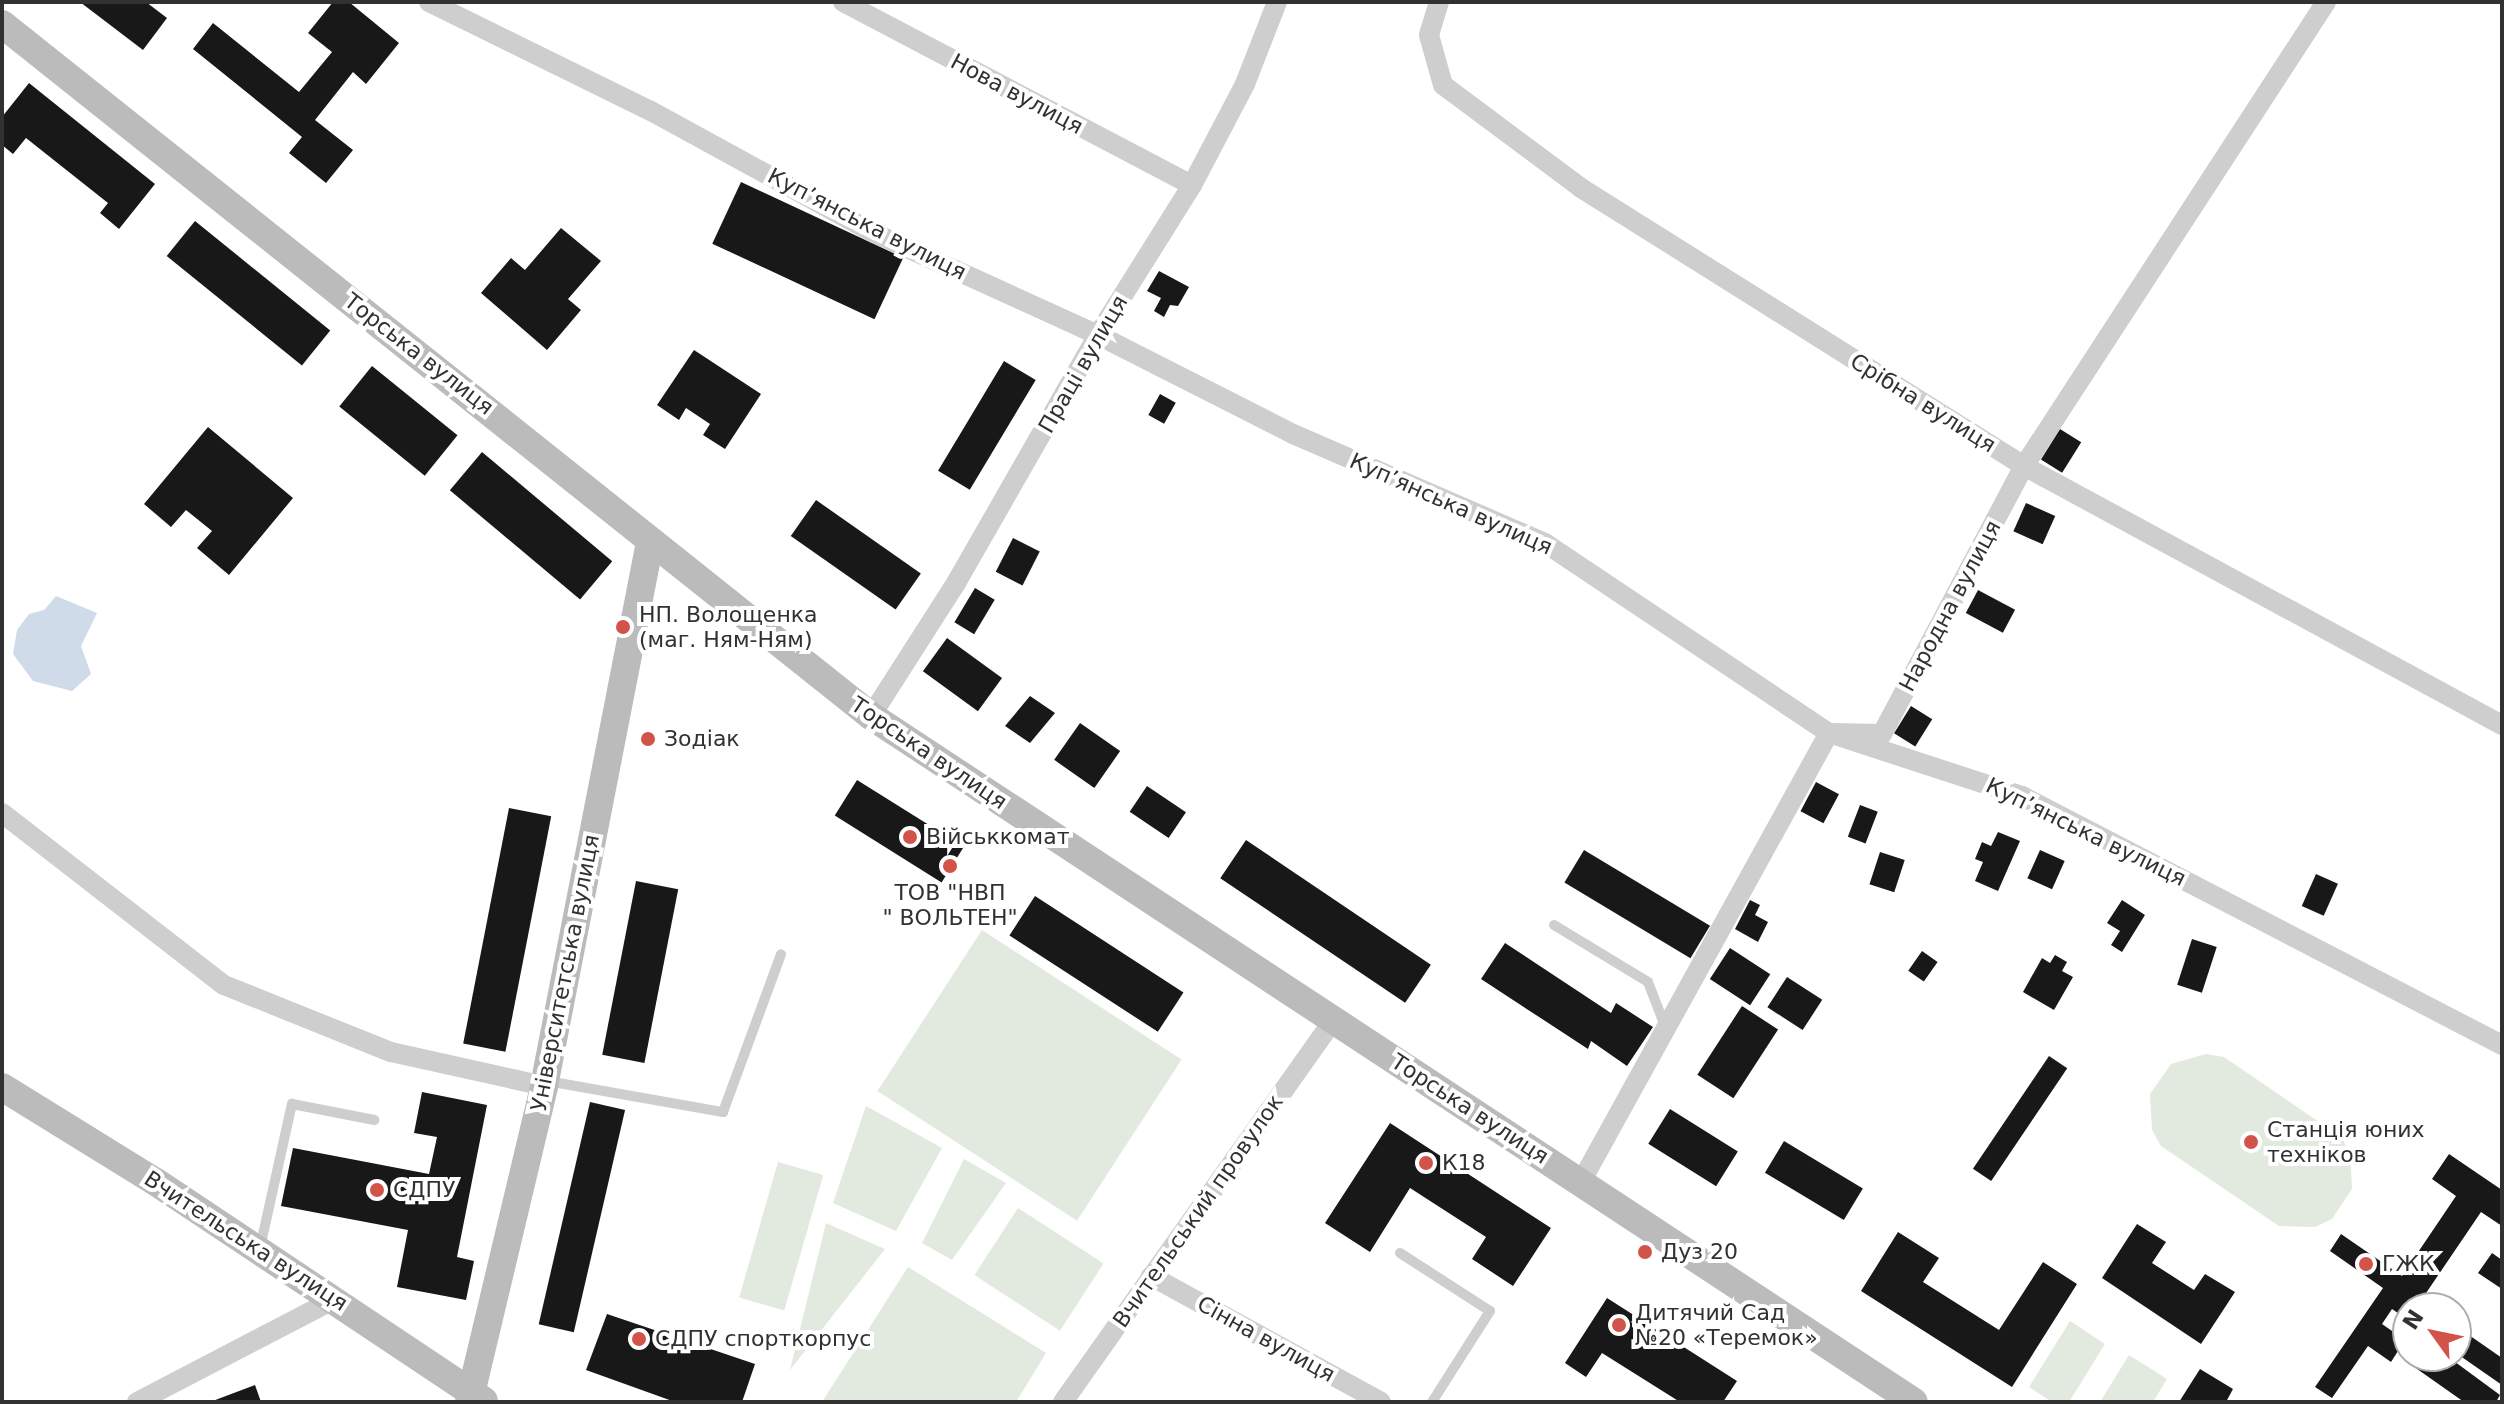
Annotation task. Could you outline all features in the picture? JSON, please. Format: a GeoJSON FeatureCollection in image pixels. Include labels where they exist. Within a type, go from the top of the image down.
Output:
{"type":"FeatureCollection","features":[{"type":"Feature","properties":{"kind":"main road","name":"Торська вулиця"},"geometry":{"type":"LineString","coordinates":[[2,24],[871,716],[1914,1402]]}},
{"type":"Feature","properties":{"kind":"main road","name":"Університетська вулиця"},"geometry":{"type":"LineString","coordinates":[[475,1399],[544,1084],[650,542]]}},
{"type":"Feature","properties":{"kind":"main road","name":"Вчительська вулиця"},"geometry":{"type":"LineString","coordinates":[[2,1087],[335,1299],[475,1399]]}},
{"type":"Feature","properties":{"kind":"street","name":"Куп’янська вулиця"},"geometry":{"type":"LineString","coordinates":[[429,2],[651,111],[872,232],[1098,335],[1293,434],[1545,543],[1829,733],[2022,796],[2502,1045]]}},
{"type":"Feature","properties":{"kind":"street","name":"Нова вулиця"},"geometry":{"type":"LineString","coordinates":[[843,2],[1192,185]]}},
{"type":"Feature","properties":{"kind":"street","name":"Праці вулиця"},"geometry":{"type":"LineString","coordinates":[[871,716],[956,583],[1098,335],[1192,185],[1245,84],[1277,2]]}},
{"type":"Feature","properties":{"kind":"street","name":"Срібна вулиця"},"geometry":{"type":"LineString","coordinates":[[1439,2],[1429,35],[1443,85],[1581,188],[2024,466],[2502,725]]}},
{"type":"Feature","properties":{"kind":"street","name":"Народна вулиця"},"geometry":{"type":"LineString","coordinates":[[1829,733],[1882,734],[2024,466],[2326,2]]}},
{"type":"Feature","properties":{"kind":"street"},"geometry":{"type":"LineString","coordinates":[[1581,1182],[1829,733]]}},
{"type":"Feature","properties":{"kind":"street"},"geometry":{"type":"LineString","coordinates":[[2,813],[224,985],[391,1052],[544,1084]]}},
{"type":"Feature","properties":{"kind":"street","name":"Вчительський провулок"},"geometry":{"type":"LineString","coordinates":[[1063,1402],[1333,1020]]}},
{"type":"Feature","properties":{"kind":"street","name":"Сінна вулиця"},"geometry":{"type":"LineString","coordinates":[[1151,1276],[1381,1402]]}},
{"type":"Feature","properties":{"kind":"street"},"geometry":{"type":"LineString","coordinates":[[137,1402],[335,1299]]}},
{"type":"Feature","properties":{"kind":"lane"},"geometry":{"type":"LineString","coordinates":[[1554,925],[1648,982],[1666,1028]]}},
{"type":"Feature","properties":{"kind":"lane"},"geometry":{"type":"LineString","coordinates":[[544,1084],[723,1112],[781,954]]}},
{"type":"Feature","properties":{"kind":"lane"},"geometry":{"type":"LineString","coordinates":[[260,1250],[292,1104],[374,1120]]}},
{"type":"Feature","properties":{"kind":"lane"},"geometry":{"type":"LineString","coordinates":[[1400,1253],[1490,1311],[1432,1402]]}},
{"type":"Feature","properties":{"kind":"shaded area"},"geometry":{"type":"Polygon","coordinates":[[[982,930],[1182,1060],[1077,1221],[877,1091],[982,930]]]}},
{"type":"Feature","properties":{"kind":"shaded area","name":"Станцiя юних технiков"},"geometry":{"type":"Polygon","coordinates":[[[2206,1054],[2224,1057],[2341,1137],[2350,1153],[2352,1189],[2332,1219],[2315,1227],[2279,1226],[2161,1146],[2152,1130],[2150,1094],[2171,1064],[2206,1054]]]}},
{"type":"Feature","properties":{"kind":"shaded area"},"geometry":{"type":"Polygon","coordinates":[[[866,1106],[942,1148],[896,1231],[833,1203],[866,1106]]]}},
{"type":"Feature","properties":{"kind":"shaded area"},"geometry":{"type":"Polygon","coordinates":[[[964,1159],[1006,1183],[952,1260],[922,1243],[964,1159]]]}},
{"type":"Feature","properties":{"kind":"shaded area"},"geometry":{"type":"Polygon","coordinates":[[[778,1162],[823,1175],[784,1310],[739,1298],[778,1162]]]}},
{"type":"Feature","properties":{"kind":"shaded area"},"geometry":{"type":"Polygon","coordinates":[[[1018,1208],[1104,1264],[1060,1331],[974,1275],[1018,1208]]]}},
{"type":"Feature","properties":{"kind":"shaded area"},"geometry":{"type":"Polygon","coordinates":[[[826,1223],[885,1249],[790,1370],[826,1223]]]}},
{"type":"Feature","properties":{"kind":"shaded area"},"geometry":{"type":"Polygon","coordinates":[[[908,1267],[1046,1353],[1016,1402],[822,1402],[908,1267]]]}},
{"type":"Feature","properties":{"kind":"shaded area"},"geometry":{"type":"Polygon","coordinates":[[[2070,1321],[2105,1344],[2069,1402],[2052,1402],[2029,1387],[2070,1321]]]}},
{"type":"Feature","properties":{"kind":"shaded area"},"geometry":{"type":"Polygon","coordinates":[[[2129,1355],[2167,1379],[2153,1402],[2100,1402],[2129,1355]]]}},
{"type":"Feature","properties":{"kind":"water"},"geometry":{"type":"Polygon","coordinates":[[[56,596],[97,613],[81,646],[91,674],[72,691],[33,681],[13,654],[17,630],[29,614],[44,610],[56,596]]]}},
{"type":"Feature","properties":{"kind":"building"},"geometry":{"type":"Polygon","coordinates":[[[80,2],[146,2],[167,18],[143,50],[80,2]]]}},
{"type":"Feature","properties":{"kind":"building"},"geometry":{"type":"Polygon","coordinates":[[[333,2],[349,2],[399,43],[366,84],[353,72],[315,120],[353,150],[326,183],[289,153],[302,137],[193,49],[213,23],[299,92],[332,52],[308,33],[333,2]]]}},
{"type":"Feature","properties":{"kind":"building"},"geometry":{"type":"Polygon","coordinates":[[[29,83],[155,184],[119,229],[100,213],[108,203],[26,138],[13,154],[2,145],[2,117],[29,83]]]}},
{"type":"Feature","properties":{"kind":"building"},"geometry":{"type":"Polygon","coordinates":[[[741,182],[903,258],[874,319],[712,244],[741,182]]]}},
{"type":"Feature","properties":{"kind":"building"},"geometry":{"type":"Polygon","coordinates":[[[195,221],[330,331],[302,365],[167,256],[195,221]]]}},
{"type":"Feature","properties":{"kind":"building"},"geometry":{"type":"Polygon","coordinates":[[[561,228],[601,261],[568,299],[581,310],[547,350],[481,293],[511,258],[525,270],[561,228]]]}},
{"type":"Feature","properties":{"kind":"building"},"geometry":{"type":"Polygon","coordinates":[[[1159,271],[1189,287],[1178,306],[1170,305],[1164,317],[1154,311],[1161,298],[1147,291],[1159,271]]]}},
{"type":"Feature","properties":{"kind":"building"},"geometry":{"type":"Polygon","coordinates":[[[694,350],[761,394],[725,449],[703,435],[710,424],[686,408],[679,420],[657,405],[694,350]]]}},
{"type":"Feature","properties":{"kind":"building"},"geometry":{"type":"Polygon","coordinates":[[[1004,361],[1036,380],[970,490],[938,471],[1004,361]]]}},
{"type":"Feature","properties":{"kind":"building"},"geometry":{"type":"Polygon","coordinates":[[[372,366],[457,435],[425,476],[339,406],[372,366]]]}},
{"type":"Feature","properties":{"kind":"building"},"geometry":{"type":"Polygon","coordinates":[[[1160,394],[1176,403],[1164,424],[1148,415],[1160,394]]]}},
{"type":"Feature","properties":{"kind":"building"},"geometry":{"type":"Polygon","coordinates":[[[208,427],[293,498],[229,575],[197,548],[212,531],[186,510],[171,527],[144,504],[208,427]]]}},
{"type":"Feature","properties":{"kind":"building"},"geometry":{"type":"Polygon","coordinates":[[[2060,429],[2081,442],[2062,473],[2041,460],[2060,429]]]}},
{"type":"Feature","properties":{"kind":"building"},"geometry":{"type":"Polygon","coordinates":[[[482,452],[612,561],[580,600],[450,490],[482,452]]]}},
{"type":"Feature","properties":{"kind":"building"},"geometry":{"type":"Polygon","coordinates":[[[816,500],[921,573],[896,609],[791,536],[816,500]]]}},
{"type":"Feature","properties":{"kind":"building"},"geometry":{"type":"Polygon","coordinates":[[[2026,503],[2055,516],[2043,544],[2013,531],[2026,503]]]}},
{"type":"Feature","properties":{"kind":"building"},"geometry":{"type":"Polygon","coordinates":[[[1013,538],[1040,552],[1022,585],[996,572],[1013,538]]]}},
{"type":"Feature","properties":{"kind":"building"},"geometry":{"type":"Polygon","coordinates":[[[975,588],[995,600],[974,634],[954,622],[975,588]]]}},
{"type":"Feature","properties":{"kind":"building"},"geometry":{"type":"Polygon","coordinates":[[[1978,590],[2015,610],[2003,633],[1966,613],[1978,590]]]}},
{"type":"Feature","properties":{"kind":"building"},"geometry":{"type":"Polygon","coordinates":[[[947,638],[1002,678],[978,711],[923,671],[947,638]]]}},
{"type":"Feature","properties":{"kind":"building"},"geometry":{"type":"Polygon","coordinates":[[[1030,696],[1055,713],[1030,743],[1005,726],[1030,696]]]}},
{"type":"Feature","properties":{"kind":"building"},"geometry":{"type":"Polygon","coordinates":[[[1911,706],[1932,719],[1915,746],[1894,733],[1911,706]]]}},
{"type":"Feature","properties":{"kind":"building"},"geometry":{"type":"Polygon","coordinates":[[[1080,723],[1120,751],[1094,788],[1054,760],[1080,723]]]}},
{"type":"Feature","properties":{"kind":"building"},"geometry":{"type":"Polygon","coordinates":[[[857,780],[964,847],[942,882],[835,816],[857,780]]]}},
{"type":"Feature","properties":{"kind":"building"},"geometry":{"type":"Polygon","coordinates":[[[1816,782],[1839,794],[1823,823],[1801,811],[1816,782]]]}},
{"type":"Feature","properties":{"kind":"building"},"geometry":{"type":"Polygon","coordinates":[[[1147,786],[1186,812],[1169,838],[1130,812],[1147,786]]]}},
{"type":"Feature","properties":{"kind":"building"},"geometry":{"type":"Polygon","coordinates":[[[1860,805],[1878,812],[1866,844],[1848,837],[1860,805]]]}},
{"type":"Feature","properties":{"kind":"building"},"geometry":{"type":"Polygon","coordinates":[[[509,808],[551,816],[505,1052],[463,1044],[509,808]]]}},
{"type":"Feature","properties":{"kind":"building"},"geometry":{"type":"Polygon","coordinates":[[[1998,832],[2020,841],[1998,891],[1975,881],[1983,862],[1975,859],[1982,842],[1991,846],[1998,832]]]}},
{"type":"Feature","properties":{"kind":"building"},"geometry":{"type":"Polygon","coordinates":[[[1246,840],[1431,965],[1405,1003],[1220,878],[1246,840]]]}},
{"type":"Feature","properties":{"kind":"building"},"geometry":{"type":"Polygon","coordinates":[[[1584,850],[1710,926],[1690,958],[1564,883],[1584,850]]]}},
{"type":"Feature","properties":{"kind":"building"},"geometry":{"type":"Polygon","coordinates":[[[2040,850],[2065,861],[2052,889],[2027,878],[2040,850]]]}},
{"type":"Feature","properties":{"kind":"building"},"geometry":{"type":"Polygon","coordinates":[[[1880,852],[1905,860],[1894,892],[1869,884],[1880,852]]]}},
{"type":"Feature","properties":{"kind":"building"},"geometry":{"type":"Polygon","coordinates":[[[2316,874],[2338,884],[2324,916],[2302,906],[2316,874]]]}},
{"type":"Feature","properties":{"kind":"building"},"geometry":{"type":"Polygon","coordinates":[[[636,881],[678,889],[644,1063],[602,1055],[636,881]]]}},
{"type":"Feature","properties":{"kind":"building"},"geometry":{"type":"Polygon","coordinates":[[[1035,896],[1183,992],[1158,1032],[1009,935],[1035,896]]]}},
{"type":"Feature","properties":{"kind":"building"},"geometry":{"type":"Polygon","coordinates":[[[1750,900],[1760,905],[1755,915],[1768,922],[1758,942],[1735,929],[1750,900]]]}},
{"type":"Feature","properties":{"kind":"building"},"geometry":{"type":"Polygon","coordinates":[[[2122,900],[2145,915],[2122,952],[2111,945],[2120,931],[2107,923],[2122,900]]]}},
{"type":"Feature","properties":{"kind":"building"},"geometry":{"type":"Polygon","coordinates":[[[2192,939],[2217,947],[2202,993],[2177,985],[2192,939]]]}},
{"type":"Feature","properties":{"kind":"building"},"geometry":{"type":"Polygon","coordinates":[[[1505,943],[1611,1013],[1616,1003],[1653,1027],[1627,1066],[1591,1041],[1588,1049],[1481,979],[1505,943]]]}},
{"type":"Feature","properties":{"kind":"building"},"geometry":{"type":"Polygon","coordinates":[[[1730,948],[1770,974],[1750,1005],[1710,979],[1730,948]]]}},
{"type":"Feature","properties":{"kind":"building"},"geometry":{"type":"Polygon","coordinates":[[[1922,951],[1938,962],[1924,982],[1908,971],[1922,951]]]}},
{"type":"Feature","properties":{"kind":"building"},"geometry":{"type":"Polygon","coordinates":[[[2055,955],[2067,962],[2062,971],[2073,977],[2054,1010],[2023,992],[2042,958],[2050,963],[2055,955]]]}},
{"type":"Feature","properties":{"kind":"building"},"geometry":{"type":"Polygon","coordinates":[[[1787,977],[1822,1000],[1803,1030],[1767,1007],[1787,977]]]}},
{"type":"Feature","properties":{"kind":"building"},"geometry":{"type":"Polygon","coordinates":[[[1742,1006],[1778,1029],[1733,1098],[1697,1075],[1742,1006]]]}},
{"type":"Feature","properties":{"kind":"building"},"geometry":{"type":"Polygon","coordinates":[[[2049,1056],[2067,1068],[1991,1181],[1973,1169],[2049,1056]]]}},
{"type":"Feature","properties":{"kind":"building","name":"СДПУ"},"geometry":{"type":"Polygon","coordinates":[[[422,1092],[487,1105],[457,1257],[474,1261],[466,1300],[397,1287],[408,1230],[281,1206],[293,1148],[429,1174],[437,1137],[414,1133],[422,1092]]]}},
{"type":"Feature","properties":{"kind":"building"},"geometry":{"type":"Polygon","coordinates":[[[590,1102],[625,1110],[574,1332],[539,1324],[590,1102]]]}},
{"type":"Feature","properties":{"kind":"building"},"geometry":{"type":"Polygon","coordinates":[[[1670,1109],[1738,1151],[1716,1186],[1648,1144],[1670,1109]]]}},
{"type":"Feature","properties":{"kind":"building"},"geometry":{"type":"Polygon","coordinates":[[[1390,1123],[1551,1228],[1513,1286],[1472,1259],[1486,1237],[1410,1188],[1370,1252],[1325,1223],[1390,1123]]]}},
{"type":"Feature","properties":{"kind":"building"},"geometry":{"type":"Polygon","coordinates":[[[1784,1141],[1863,1188],[1844,1220],[1765,1173],[1784,1141]]]}},
{"type":"Feature","properties":{"kind":"building","name":"ГЖК"},"geometry":{"type":"Polygon","coordinates":[[[2449,1154],[2502,1190],[2502,1226],[2481,1212],[2427,1292],[2392,1292],[2392,1309],[2382,1324],[2392,1331],[2392,1360],[2368,1346],[2332,1398],[2315,1387],[2383,1288],[2330,1251],[2341,1234],[2402,1276],[2456,1196],[2432,1179],[2449,1154]]]}},
{"type":"Feature","properties":{"kind":"building"},"geometry":{"type":"Polygon","coordinates":[[[2137,1224],[2166,1242],[2152,1263],[2194,1290],[2205,1274],[2235,1292],[2201,1344],[2102,1278],[2137,1224]]]}},
{"type":"Feature","properties":{"kind":"building"},"geometry":{"type":"Polygon","coordinates":[[[1898,1232],[1939,1258],[1923,1282],[1999,1330],[2043,1262],[2077,1284],[2012,1387],[1861,1291],[1898,1232]]]}},
{"type":"Feature","properties":{"kind":"building"},"geometry":{"type":"Polygon","coordinates":[[[2492,1253],[2502,1260],[2502,1289],[2478,1273],[2492,1253]]]}},
{"type":"Feature","properties":{"kind":"building","name":"Дитячий Сад №20 «Теремок»"},"geometry":{"type":"Polygon","coordinates":[[[1607,1298],[1737,1381],[1723,1402],[1680,1402],[1602,1353],[1586,1377],[1565,1363],[1607,1298]]]}},
{"type":"Feature","properties":{"kind":"building","name":"СДПУ спорткорпус"},"geometry":{"type":"Polygon","coordinates":[[[607,1314],[755,1364],[742,1402],[675,1402],[586,1370],[607,1314]]]}},
{"type":"Feature","properties":{"kind":"building","name":"ГЖК"},"geometry":{"type":"Polygon","coordinates":[[[2472,1337],[2502,1358],[2502,1385],[2472,1364],[2472,1337]]]}},
{"type":"Feature","properties":{"kind":"building"},"geometry":{"type":"Polygon","coordinates":[[[2200,1369],[2233,1389],[2226,1402],[2179,1402],[2200,1369]]]}},
{"type":"Feature","properties":{"kind":"building"},"geometry":{"type":"Polygon","coordinates":[[[2421,1372],[2469,1372],[2500,1395],[2496,1402],[2464,1402],[2421,1372]]]}},
{"type":"Feature","properties":{"kind":"building"},"geometry":{"type":"Polygon","coordinates":[[[255,1385],[261,1402],[210,1402],[255,1385]]]}},
{"type":"Feature","properties":{"kind":"place","name":"НП. Волощенка (маг. Ням-Ням)"},"geometry":{"type":"Point","coordinates":[623,627]}},
{"type":"Feature","properties":{"kind":"place","name":"Зодіак"},"geometry":{"type":"Point","coordinates":[648,739]}},
{"type":"Feature","properties":{"kind":"place","name":"Військкомат"},"geometry":{"type":"Point","coordinates":[910,837]}},
{"type":"Feature","properties":{"kind":"place","name":"ТОВ \"НВП \" ВОЛЬТЕН\""},"geometry":{"type":"Point","coordinates":[950,866]}},
{"type":"Feature","properties":{"kind":"place","name":"Станцiя юних технiков"},"geometry":{"type":"Point","coordinates":[2251,1142]}},
{"type":"Feature","properties":{"kind":"place","name":"К18"},"geometry":{"type":"Point","coordinates":[1426,1163]}},
{"type":"Feature","properties":{"kind":"place","name":"СДПУ"},"geometry":{"type":"Point","coordinates":[377,1190]}},
{"type":"Feature","properties":{"kind":"place","name":"Дуз 20"},"geometry":{"type":"Point","coordinates":[1645,1252]}},
{"type":"Feature","properties":{"kind":"place","name":"ГЖК"},"geometry":{"type":"Point","coordinates":[2366,1264]}},
{"type":"Feature","properties":{"kind":"place","name":"Дитячий Сад №20 «Теремок»"},"geometry":{"type":"Point","coordinates":[1619,1325]}},
{"type":"Feature","properties":{"kind":"place","name":"СДПУ спорткорпус"},"geometry":{"type":"Point","coordinates":[639,1339]}}]}
